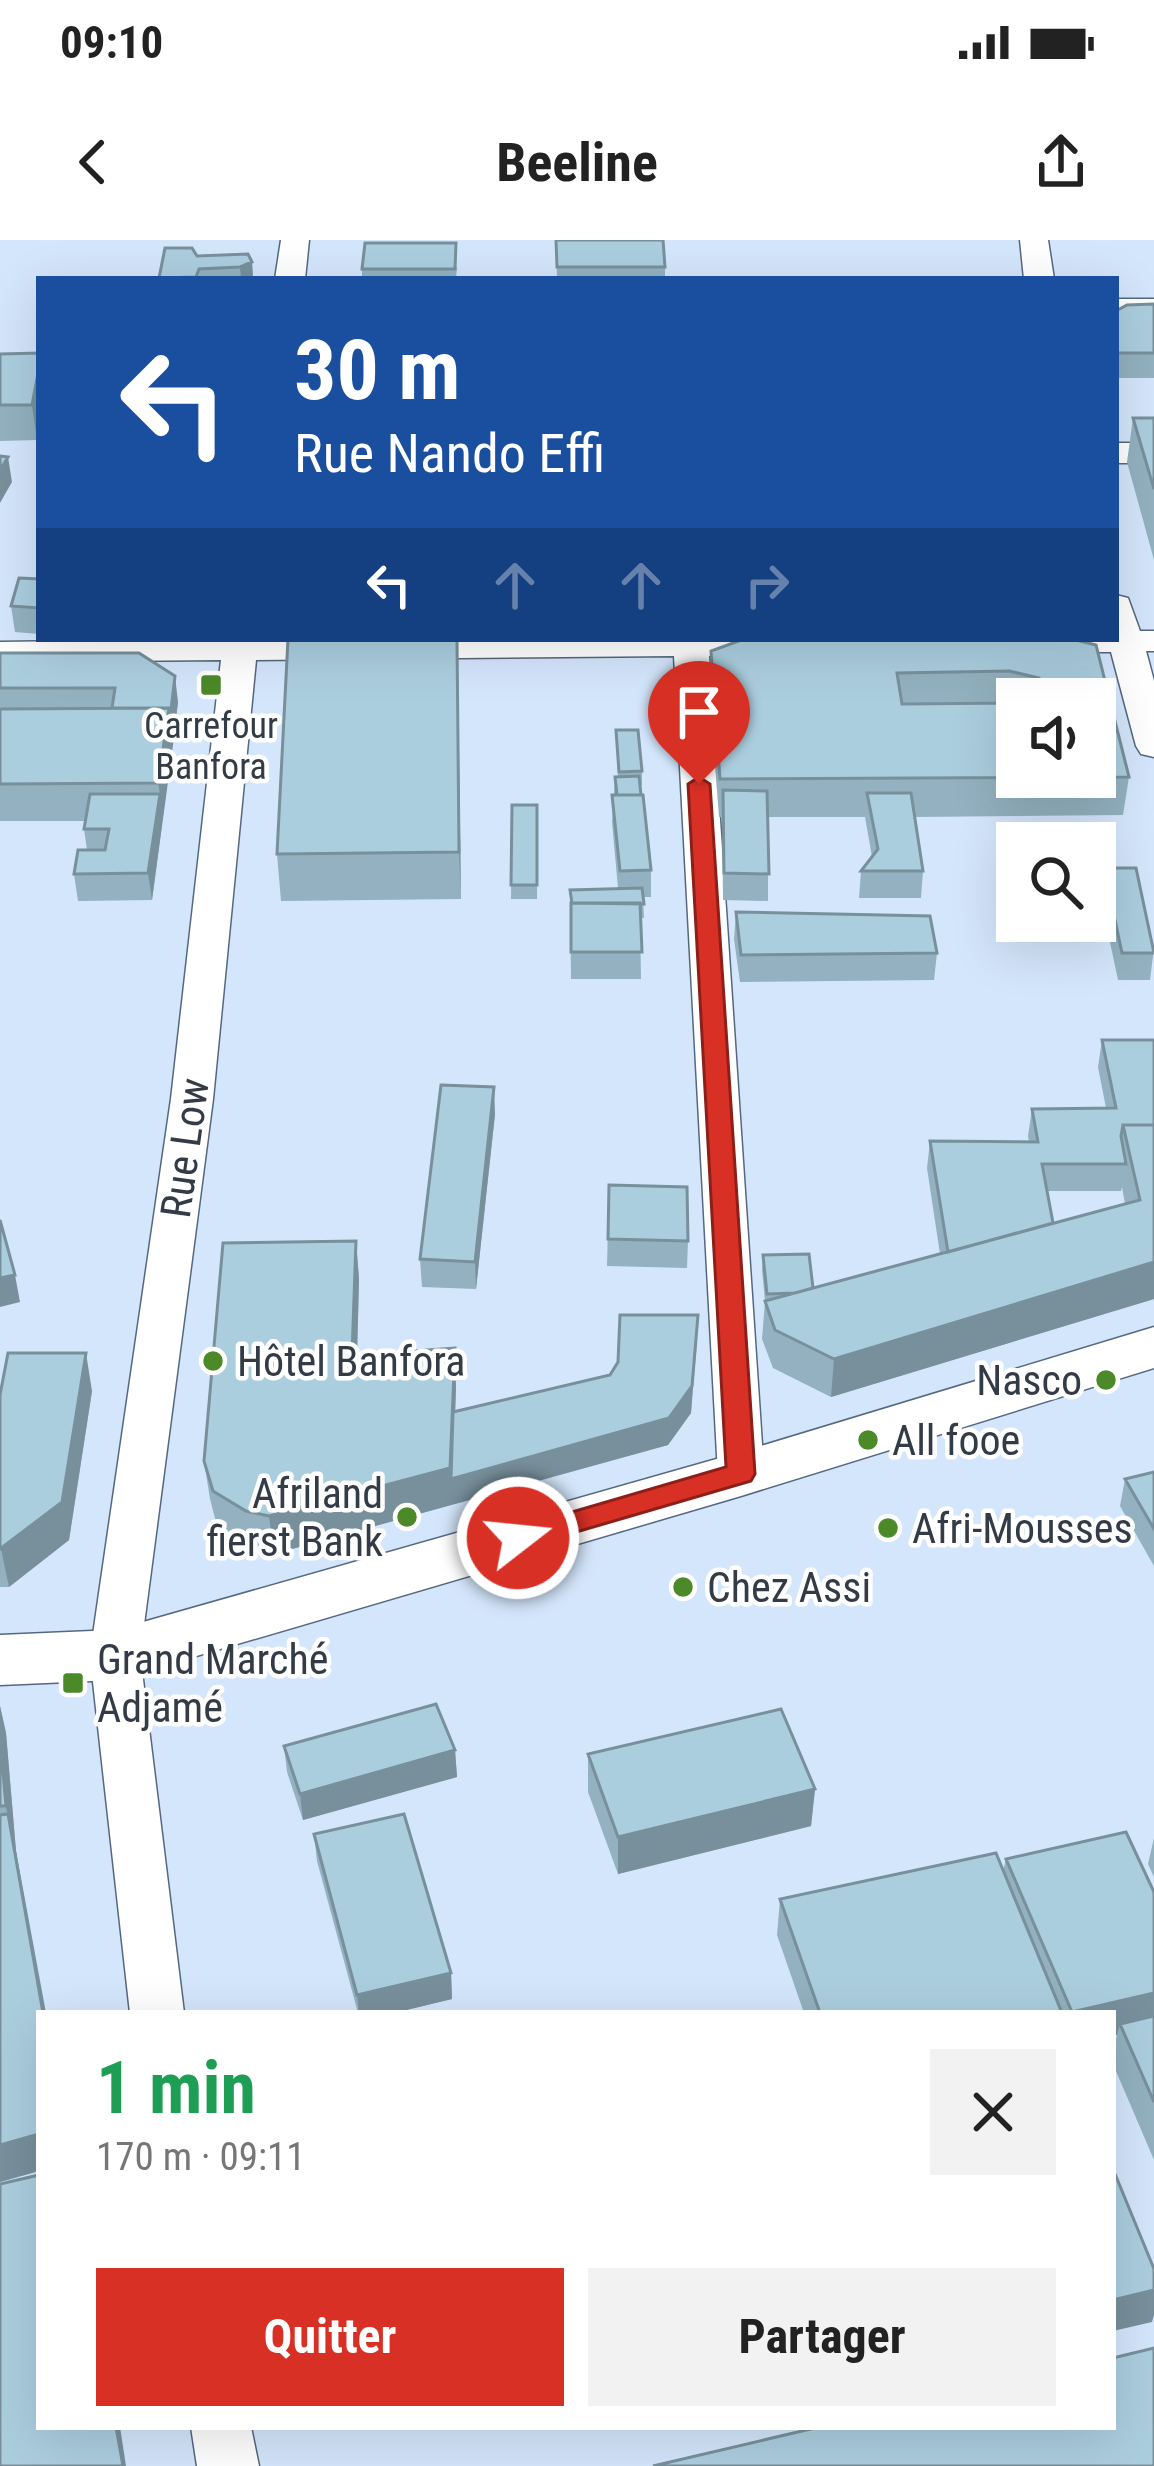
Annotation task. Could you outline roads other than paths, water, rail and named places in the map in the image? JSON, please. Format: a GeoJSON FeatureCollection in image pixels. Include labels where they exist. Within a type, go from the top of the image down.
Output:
{"type":"FeatureCollection","features":[{"type":"Feature","properties":{"kind":"street"},"geometry":{"type":"LineString","coordinates":[[290,276],[295,240]]}},
{"type":"Feature","properties":{"kind":"street"},"geometry":{"type":"LineString","coordinates":[[1034,240],[1039,276]]}},
{"type":"Feature","properties":{"kind":"street"},"geometry":{"type":"LineString","coordinates":[[1119,308],[1154,308]]}},
{"type":"Feature","properties":{"kind":"street"},"geometry":{"type":"LineString","coordinates":[[1119,453],[1154,452]]}},
{"type":"Feature","properties":{"kind":"street"},"geometry":{"type":"LineString","coordinates":[[1119,610],[1140,641],[1154,746]]}},
{"type":"Feature","properties":{"kind":"street"},"geometry":{"type":"LineString","coordinates":[[988,643],[1064,642]]}},
{"type":"Feature","properties":{"kind":"street"},"geometry":{"type":"LineString","coordinates":[[0,652],[241,644],[828,644]]}},
{"type":"Feature","properties":{"kind":"street","name":"Rue Low"},"geometry":{"type":"LineString","coordinates":[[157,2010],[115,1655],[192,1100],[241,644]]}},
{"type":"Feature","properties":{"kind":"street"},"geometry":{"type":"LineString","coordinates":[[691,646],[741,1474]]}},
{"type":"Feature","properties":{"kind":"street"},"geometry":{"type":"LineString","coordinates":[[0,1660],[115,1655],[741,1474],[1154,1347]]}},
{"type":"Feature","properties":{"kind":"street"},"geometry":{"type":"LineString","coordinates":[[222,2430],[228,2466]]}},
{"type":"Feature","properties":{"kind":"place","name":"Carrefour Banfora"},"geometry":{"type":"Point","coordinates":[211,685]}},
{"type":"Feature","properties":{"kind":"place","name":"Hôtel Banfora"},"geometry":{"type":"Point","coordinates":[213,1361]}},
{"type":"Feature","properties":{"kind":"place","name":"Nasco"},"geometry":{"type":"Point","coordinates":[1106,1380]}},
{"type":"Feature","properties":{"kind":"place","name":"All fooe"},"geometry":{"type":"Point","coordinates":[868,1440]}},
{"type":"Feature","properties":{"kind":"place","name":"Afriland fierst Bank"},"geometry":{"type":"Point","coordinates":[407,1517]}},
{"type":"Feature","properties":{"kind":"place","name":"Afri-Mousses"},"geometry":{"type":"Point","coordinates":[888,1528]}},
{"type":"Feature","properties":{"kind":"place","name":"Chez Assi"},"geometry":{"type":"Point","coordinates":[683,1587]}},
{"type":"Feature","properties":{"kind":"place","name":"Grand Marché Adjamé"},"geometry":{"type":"Point","coordinates":[73,1683]}}]}
